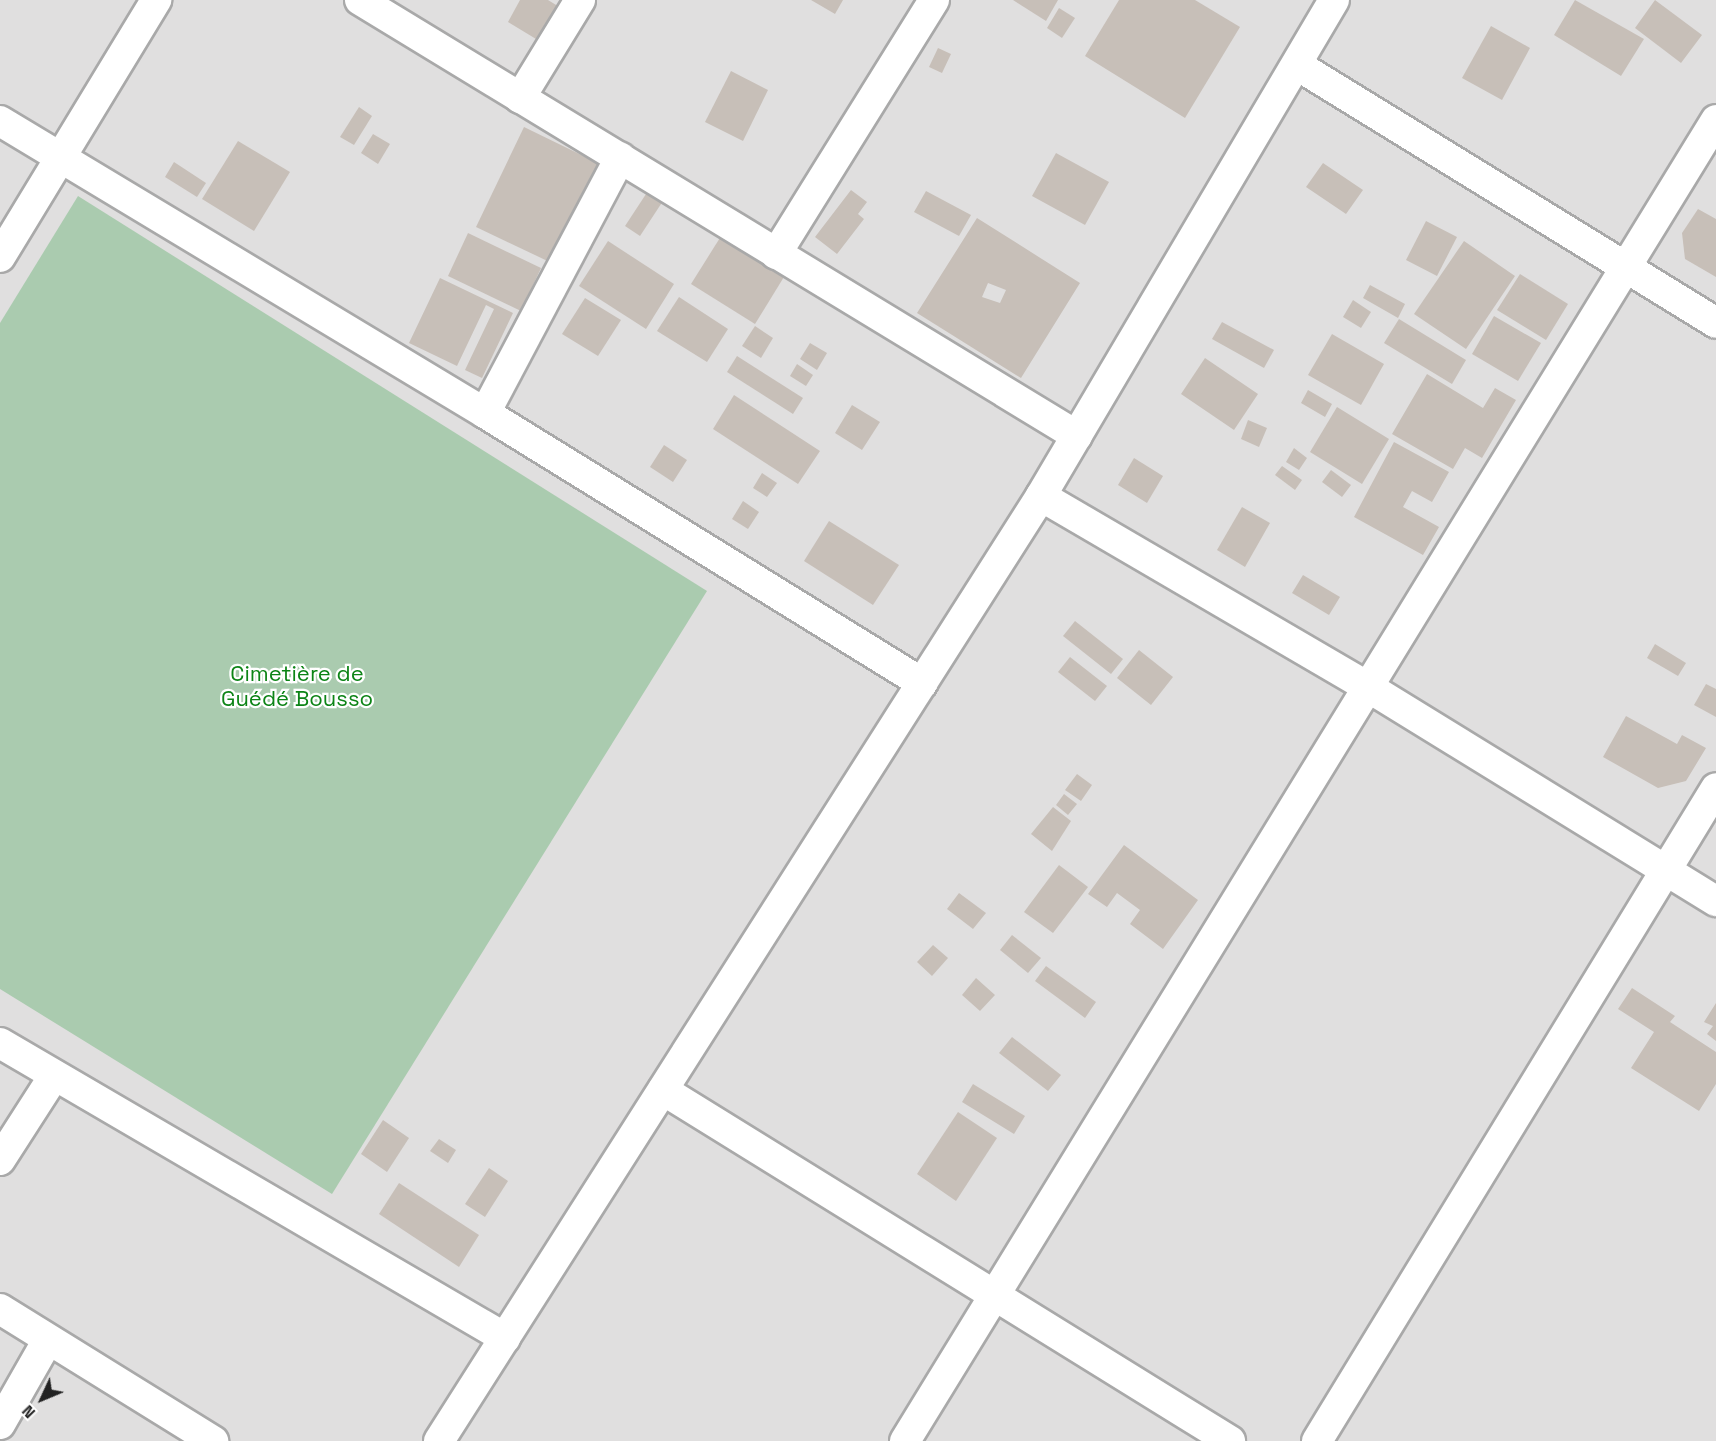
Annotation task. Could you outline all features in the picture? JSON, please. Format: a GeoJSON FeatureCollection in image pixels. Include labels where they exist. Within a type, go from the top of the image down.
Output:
{"type":"FeatureCollection","features":[{"type":"Feature","properties":{"kind":"street"},"geometry":{"type":"LineString","coordinates":[[0,257],[156,0]]}},
{"type":"Feature","properties":{"kind":"street"},"geometry":{"type":"LineString","coordinates":[[360,0],[1077,436]]}},
{"type":"Feature","properties":{"kind":"street"},"geometry":{"type":"LineString","coordinates":[[520,98],[580,0]]}},
{"type":"Feature","properties":{"kind":"street"},"geometry":{"type":"LineString","coordinates":[[776,254],[934,0]]}},
{"type":"Feature","properties":{"kind":"street"},"geometry":{"type":"LineString","coordinates":[[439,1441],[1041,496],[1334,0]]}},
{"type":"Feature","properties":{"kind":"street"},"geometry":{"type":"LineString","coordinates":[[1297,65],[1716,323]]}},
{"type":"Feature","properties":{"kind":"street"},"geometry":{"type":"LineString","coordinates":[[906,1441],[1716,120]]}},
{"type":"Feature","properties":{"kind":"street"},"geometry":{"type":"LineString","coordinates":[[0,121],[485,413],[922,683]]}},
{"type":"Feature","properties":{"kind":"street"},"geometry":{"type":"LineString","coordinates":[[485,413],[620,158]]}},
{"type":"Feature","properties":{"kind":"street"},"geometry":{"type":"LineString","coordinates":[[1041,496],[1368,687],[1716,901]]}},
{"type":"Feature","properties":{"kind":"street"},"geometry":{"type":"LineString","coordinates":[[1317,1441],[1716,788]]}},
{"type":"Feature","properties":{"kind":"street"},"geometry":{"type":"LineString","coordinates":[[0,1043],[505,1338]]}},
{"type":"Feature","properties":{"kind":"street"},"geometry":{"type":"LineString","coordinates":[[0,1160],[54,1076]]}},
{"type":"Feature","properties":{"kind":"street"},"geometry":{"type":"LineString","coordinates":[[663,1090],[1230,1441]]}},
{"type":"Feature","properties":{"kind":"street"},"geometry":{"type":"LineString","coordinates":[[0,1309],[213,1441]]}},
{"type":"Feature","properties":{"kind":"street"},"geometry":{"type":"LineString","coordinates":[[0,1424],[48,1340]]}},
{"type":"Feature","properties":{"kind":"shaded area"},"geometry":{"type":"Polygon","coordinates":[[[0,0],[1716,0],[1716,1441],[0,1441],[0,0]]]}},
{"type":"Feature","properties":{"kind":"green space","name":"Cimetière de Guédé Bousso"},"geometry":{"type":"Polygon","coordinates":[[[78,196],[707,591],[332,1194],[0,989],[0,323],[78,196]]]}},
{"type":"Feature","properties":{"kind":"building"},"geometry":{"type":"Polygon","coordinates":[[[520,0],[548,0],[561,8],[541,42],[508,22],[520,0]]]}},
{"type":"Feature","properties":{"kind":"building"},"geometry":{"type":"Polygon","coordinates":[[[811,0],[843,0],[835,14],[811,0]]]}},
{"type":"Feature","properties":{"kind":"building"},"geometry":{"type":"Polygon","coordinates":[[[1013,0],[1058,0],[1046,21],[1013,0]]]}},
{"type":"Feature","properties":{"kind":"building"},"geometry":{"type":"Polygon","coordinates":[[[1119,0],[1195,0],[1240,27],[1185,118],[1085,56],[1119,0]]]}},
{"type":"Feature","properties":{"kind":"building"},"geometry":{"type":"Polygon","coordinates":[[[1575,0],[1644,39],[1621,76],[1554,35],[1575,0]]]}},
{"type":"Feature","properties":{"kind":"building"},"geometry":{"type":"Polygon","coordinates":[[[1655,0],[1702,35],[1681,63],[1635,28],[1655,0]]]}},
{"type":"Feature","properties":{"kind":"building"},"geometry":{"type":"Polygon","coordinates":[[[1059,8],[1075,18],[1062,38],[1047,28],[1059,8]]]}},
{"type":"Feature","properties":{"kind":"building"},"geometry":{"type":"Polygon","coordinates":[[[1491,26],[1530,48],[1502,100],[1462,78],[1491,26]]]}},
{"type":"Feature","properties":{"kind":"building"},"geometry":{"type":"Polygon","coordinates":[[[938,48],[951,54],[942,73],[929,67],[938,48]]]}},
{"type":"Feature","properties":{"kind":"building"},"geometry":{"type":"Polygon","coordinates":[[[731,71],[768,90],[743,141],[705,122],[731,71]]]}},
{"type":"Feature","properties":{"kind":"building"},"geometry":{"type":"Polygon","coordinates":[[[359,107],[372,116],[354,145],[340,137],[359,107]]]}},
{"type":"Feature","properties":{"kind":"building"},"geometry":{"type":"Polygon","coordinates":[[[524,127],[606,167],[558,266],[476,227],[524,127]]]}},
{"type":"Feature","properties":{"kind":"building"},"geometry":{"type":"Polygon","coordinates":[[[373,134],[390,144],[378,164],[361,153],[373,134]]]}},
{"type":"Feature","properties":{"kind":"building"},"geometry":{"type":"Polygon","coordinates":[[[238,141],[290,172],[254,231],[202,199],[238,141]]]}},
{"type":"Feature","properties":{"kind":"building"},"geometry":{"type":"Polygon","coordinates":[[[1056,153],[1109,182],[1085,225],[1032,196],[1056,153]]]}},
{"type":"Feature","properties":{"kind":"building"},"geometry":{"type":"Polygon","coordinates":[[[174,162],[206,183],[197,197],[165,177],[174,162]]]}},
{"type":"Feature","properties":{"kind":"building"},"geometry":{"type":"Polygon","coordinates":[[[1323,163],[1363,190],[1346,214],[1306,187],[1323,163]]]}},
{"type":"Feature","properties":{"kind":"building"},"geometry":{"type":"Polygon","coordinates":[[[851,190],[867,202],[858,214],[864,219],[837,254],[815,237],[851,190]]]}},
{"type":"Feature","properties":{"kind":"building"},"geometry":{"type":"Polygon","coordinates":[[[648,191],[663,201],[640,236],[625,226],[648,191]]]}},
{"type":"Feature","properties":{"kind":"building"},"geometry":{"type":"Polygon","coordinates":[[[926,191],[971,215],[959,236],[914,212],[926,191]]]}},
{"type":"Feature","properties":{"kind":"building"},"geometry":{"type":"Polygon","coordinates":[[[1698,209],[1716,219],[1716,277],[1685,259],[1682,233],[1698,209]]]}},
{"type":"Feature","properties":{"kind":"building"},"geometry":{"type":"Polygon","coordinates":[[[977,218],[1080,283],[1021,378],[917,313],[977,218]],[[988,283],[982,297],[1000,303],[1006,290],[988,283]]]}},
{"type":"Feature","properties":{"kind":"building"},"geometry":{"type":"Polygon","coordinates":[[[1426,221],[1457,237],[1437,276],[1406,260],[1426,221]]]}},
{"type":"Feature","properties":{"kind":"building"},"geometry":{"type":"Polygon","coordinates":[[[468,233],[541,268],[521,311],[448,276],[468,233]]]}},
{"type":"Feature","properties":{"kind":"building"},"geometry":{"type":"Polygon","coordinates":[[[723,233],[787,272],[755,324],[691,284],[723,233]]]}},
{"type":"Feature","properties":{"kind":"building"},"geometry":{"type":"Polygon","coordinates":[[[608,241],[674,284],[646,329],[579,286],[608,241]]]}},
{"type":"Feature","properties":{"kind":"building"},"geometry":{"type":"Polygon","coordinates":[[[1464,241],[1515,276],[1466,349],[1414,314],[1464,241]]]}},
{"type":"Feature","properties":{"kind":"building"},"geometry":{"type":"Polygon","coordinates":[[[1520,274],[1568,304],[1546,340],[1497,310],[1520,274]]]}},
{"type":"Feature","properties":{"kind":"building"},"geometry":{"type":"Polygon","coordinates":[[[440,278],[513,313],[482,378],[465,370],[494,309],[486,305],[457,366],[409,343],[440,278]]]}},
{"type":"Feature","properties":{"kind":"building"},"geometry":{"type":"Polygon","coordinates":[[[1370,285],[1405,304],[1398,318],[1363,298],[1370,285]]]}},
{"type":"Feature","properties":{"kind":"building"},"geometry":{"type":"Polygon","coordinates":[[[679,297],[728,329],[707,362],[657,331],[679,297]]]}},
{"type":"Feature","properties":{"kind":"building"},"geometry":{"type":"Polygon","coordinates":[[[585,298],[621,320],[598,356],[562,334],[585,298]]]}},
{"type":"Feature","properties":{"kind":"building"},"geometry":{"type":"Polygon","coordinates":[[[1353,300],[1371,312],[1361,328],[1343,317],[1353,300]]]}},
{"type":"Feature","properties":{"kind":"building"},"geometry":{"type":"Polygon","coordinates":[[[1494,316],[1541,343],[1518,381],[1472,354],[1494,316]]]}},
{"type":"Feature","properties":{"kind":"building"},"geometry":{"type":"Polygon","coordinates":[[[1399,319],[1466,360],[1452,384],[1384,343],[1399,319]]]}},
{"type":"Feature","properties":{"kind":"building"},"geometry":{"type":"Polygon","coordinates":[[[1222,322],[1274,350],[1264,368],[1212,339],[1222,322]]]}},
{"type":"Feature","properties":{"kind":"building"},"geometry":{"type":"Polygon","coordinates":[[[755,326],[773,338],[761,358],[742,346],[755,326]]]}},
{"type":"Feature","properties":{"kind":"building"},"geometry":{"type":"Polygon","coordinates":[[[1332,334],[1384,364],[1361,405],[1308,375],[1332,334]]]}},
{"type":"Feature","properties":{"kind":"building"},"geometry":{"type":"Polygon","coordinates":[[[810,343],[827,353],[817,370],[800,359],[810,343]]]}},
{"type":"Feature","properties":{"kind":"building"},"geometry":{"type":"Polygon","coordinates":[[[737,356],[803,398],[793,414],[727,372],[737,356]]]}},
{"type":"Feature","properties":{"kind":"building"},"geometry":{"type":"Polygon","coordinates":[[[1205,358],[1258,394],[1234,430],[1181,394],[1205,358]]]}},
{"type":"Feature","properties":{"kind":"building"},"geometry":{"type":"Polygon","coordinates":[[[797,364],[813,375],[806,386],[790,376],[797,364]]]}},
{"type":"Feature","properties":{"kind":"building"},"geometry":{"type":"Polygon","coordinates":[[[1427,374],[1483,408],[1495,388],[1516,400],[1482,458],[1465,448],[1453,469],[1392,434],[1427,374]]]}},
{"type":"Feature","properties":{"kind":"building"},"geometry":{"type":"Polygon","coordinates":[[[1308,390],[1332,404],[1325,417],[1301,403],[1308,390]]]}},
{"type":"Feature","properties":{"kind":"building"},"geometry":{"type":"Polygon","coordinates":[[[734,395],[820,451],[798,484],[713,429],[734,395]]]}},
{"type":"Feature","properties":{"kind":"building"},"geometry":{"type":"Polygon","coordinates":[[[852,405],[880,422],[862,450],[835,433],[852,405]]]}},
{"type":"Feature","properties":{"kind":"building"},"geometry":{"type":"Polygon","coordinates":[[[1337,407],[1389,439],[1362,484],[1310,452],[1337,407]]]}},
{"type":"Feature","properties":{"kind":"building"},"geometry":{"type":"Polygon","coordinates":[[[1248,420],[1267,428],[1259,447],[1241,439],[1248,420]]]}},
{"type":"Feature","properties":{"kind":"building"},"geometry":{"type":"Polygon","coordinates":[[[1394,442],[1449,472],[1432,502],[1412,491],[1403,507],[1439,527],[1423,555],[1354,517],[1394,442]]]}},
{"type":"Feature","properties":{"kind":"building"},"geometry":{"type":"Polygon","coordinates":[[[664,445],[687,460],[673,482],[650,467],[664,445]]]}},
{"type":"Feature","properties":{"kind":"building"},"geometry":{"type":"Polygon","coordinates":[[[1294,448],[1307,458],[1299,470],[1286,462],[1294,448]]]}},
{"type":"Feature","properties":{"kind":"building"},"geometry":{"type":"Polygon","coordinates":[[[1134,458],[1163,476],[1147,503],[1118,485],[1134,458]]]}},
{"type":"Feature","properties":{"kind":"building"},"geometry":{"type":"Polygon","coordinates":[[[1282,466],[1302,480],[1295,490],[1275,475],[1282,466]]]}},
{"type":"Feature","properties":{"kind":"building"},"geometry":{"type":"Polygon","coordinates":[[[1331,470],[1351,485],[1342,497],[1322,482],[1331,470]]]}},
{"type":"Feature","properties":{"kind":"building"},"geometry":{"type":"Polygon","coordinates":[[[762,473],[777,483],[767,497],[753,488],[762,473]]]}},
{"type":"Feature","properties":{"kind":"building"},"geometry":{"type":"Polygon","coordinates":[[[743,501],[759,512],[748,529],[732,519],[743,501]]]}},
{"type":"Feature","properties":{"kind":"building"},"geometry":{"type":"Polygon","coordinates":[[[1242,507],[1270,523],[1245,567],[1217,550],[1242,507]]]}},
{"type":"Feature","properties":{"kind":"building"},"geometry":{"type":"Polygon","coordinates":[[[829,521],[899,565],[873,605],[804,561],[829,521]]]}},
{"type":"Feature","properties":{"kind":"building"},"geometry":{"type":"Polygon","coordinates":[[[1303,575],[1340,597],[1329,615],[1292,593],[1303,575]]]}},
{"type":"Feature","properties":{"kind":"building"},"geometry":{"type":"Polygon","coordinates":[[[1075,621],[1123,659],[1111,674],[1063,636],[1075,621]]]}},
{"type":"Feature","properties":{"kind":"building"},"geometry":{"type":"Polygon","coordinates":[[[1655,644],[1686,663],[1678,676],[1647,658],[1655,644]]]}},
{"type":"Feature","properties":{"kind":"building"},"geometry":{"type":"Polygon","coordinates":[[[1139,650],[1173,677],[1151,705],[1117,678],[1139,650]]]}},
{"type":"Feature","properties":{"kind":"building"},"geometry":{"type":"Polygon","coordinates":[[[1070,657],[1107,686],[1095,701],[1058,672],[1070,657]]]}},
{"type":"Feature","properties":{"kind":"building"},"geometry":{"type":"Polygon","coordinates":[[[1706,684],[1716,689],[1716,717],[1694,705],[1706,684]]]}},
{"type":"Feature","properties":{"kind":"building"},"geometry":{"type":"Polygon","coordinates":[[[1626,716],[1677,744],[1682,735],[1706,748],[1686,781],[1658,788],[1603,757],[1626,716]]]}},
{"type":"Feature","properties":{"kind":"building"},"geometry":{"type":"Polygon","coordinates":[[[1077,774],[1092,785],[1081,801],[1065,790],[1077,774]]]}},
{"type":"Feature","properties":{"kind":"building"},"geometry":{"type":"Polygon","coordinates":[[[1064,794],[1077,804],[1068,815],[1056,805],[1064,794]]]}},
{"type":"Feature","properties":{"kind":"building"},"geometry":{"type":"Polygon","coordinates":[[[1053,807],[1071,821],[1052,851],[1031,834],[1053,807]]]}},
{"type":"Feature","properties":{"kind":"building"},"geometry":{"type":"Polygon","coordinates":[[[1124,845],[1198,900],[1163,949],[1130,924],[1140,910],[1117,893],[1107,907],[1088,894],[1124,845]]]}},
{"type":"Feature","properties":{"kind":"building"},"geometry":{"type":"Polygon","coordinates":[[[1059,865],[1088,887],[1053,933],[1024,912],[1059,865]]]}},
{"type":"Feature","properties":{"kind":"building"},"geometry":{"type":"Polygon","coordinates":[[[959,893],[986,913],[973,929],[947,909],[959,893]]]}},
{"type":"Feature","properties":{"kind":"building"},"geometry":{"type":"Polygon","coordinates":[[[1012,935],[1041,958],[1028,973],[1000,950],[1012,935]]]}},
{"type":"Feature","properties":{"kind":"building"},"geometry":{"type":"Polygon","coordinates":[[[933,945],[948,958],[932,976],[917,962],[933,945]]]}},
{"type":"Feature","properties":{"kind":"building"},"geometry":{"type":"Polygon","coordinates":[[[1046,966],[1096,1002],[1085,1018],[1035,981],[1046,966]]]}},
{"type":"Feature","properties":{"kind":"building"},"geometry":{"type":"Polygon","coordinates":[[[976,978],[995,995],[980,1011],[962,995],[976,978]]]}},
{"type":"Feature","properties":{"kind":"building"},"geometry":{"type":"Polygon","coordinates":[[[1632,988],[1675,1016],[1670,1022],[1716,1052],[1716,1084],[1699,1111],[1631,1068],[1654,1032],[1618,1009],[1632,988]]]}},
{"type":"Feature","properties":{"kind":"building"},"geometry":{"type":"Polygon","coordinates":[[[1716,1003],[1716,1041],[1707,1034],[1713,1026],[1704,1022],[1716,1003]]]}},
{"type":"Feature","properties":{"kind":"building"},"geometry":{"type":"Polygon","coordinates":[[[1012,1037],[1061,1075],[1048,1091],[999,1053],[1012,1037]]]}},
{"type":"Feature","properties":{"kind":"building"},"geometry":{"type":"Polygon","coordinates":[[[973,1084],[1025,1116],[1014,1134],[962,1102],[973,1084]]]}},
{"type":"Feature","properties":{"kind":"building"},"geometry":{"type":"Polygon","coordinates":[[[958,1112],[997,1138],[956,1201],[917,1174],[958,1112]]]}},
{"type":"Feature","properties":{"kind":"building"},"geometry":{"type":"Polygon","coordinates":[[[383,1120],[409,1138],[387,1172],[361,1154],[383,1120]]]}},
{"type":"Feature","properties":{"kind":"building"},"geometry":{"type":"Polygon","coordinates":[[[439,1139],[456,1150],[448,1163],[430,1151],[439,1139]]]}},
{"type":"Feature","properties":{"kind":"building"},"geometry":{"type":"Polygon","coordinates":[[[489,1168],[508,1181],[485,1217],[465,1204],[489,1168]]]}},
{"type":"Feature","properties":{"kind":"building"},"geometry":{"type":"Polygon","coordinates":[[[399,1183],[479,1235],[459,1267],[379,1214],[399,1183]]]}}]}
